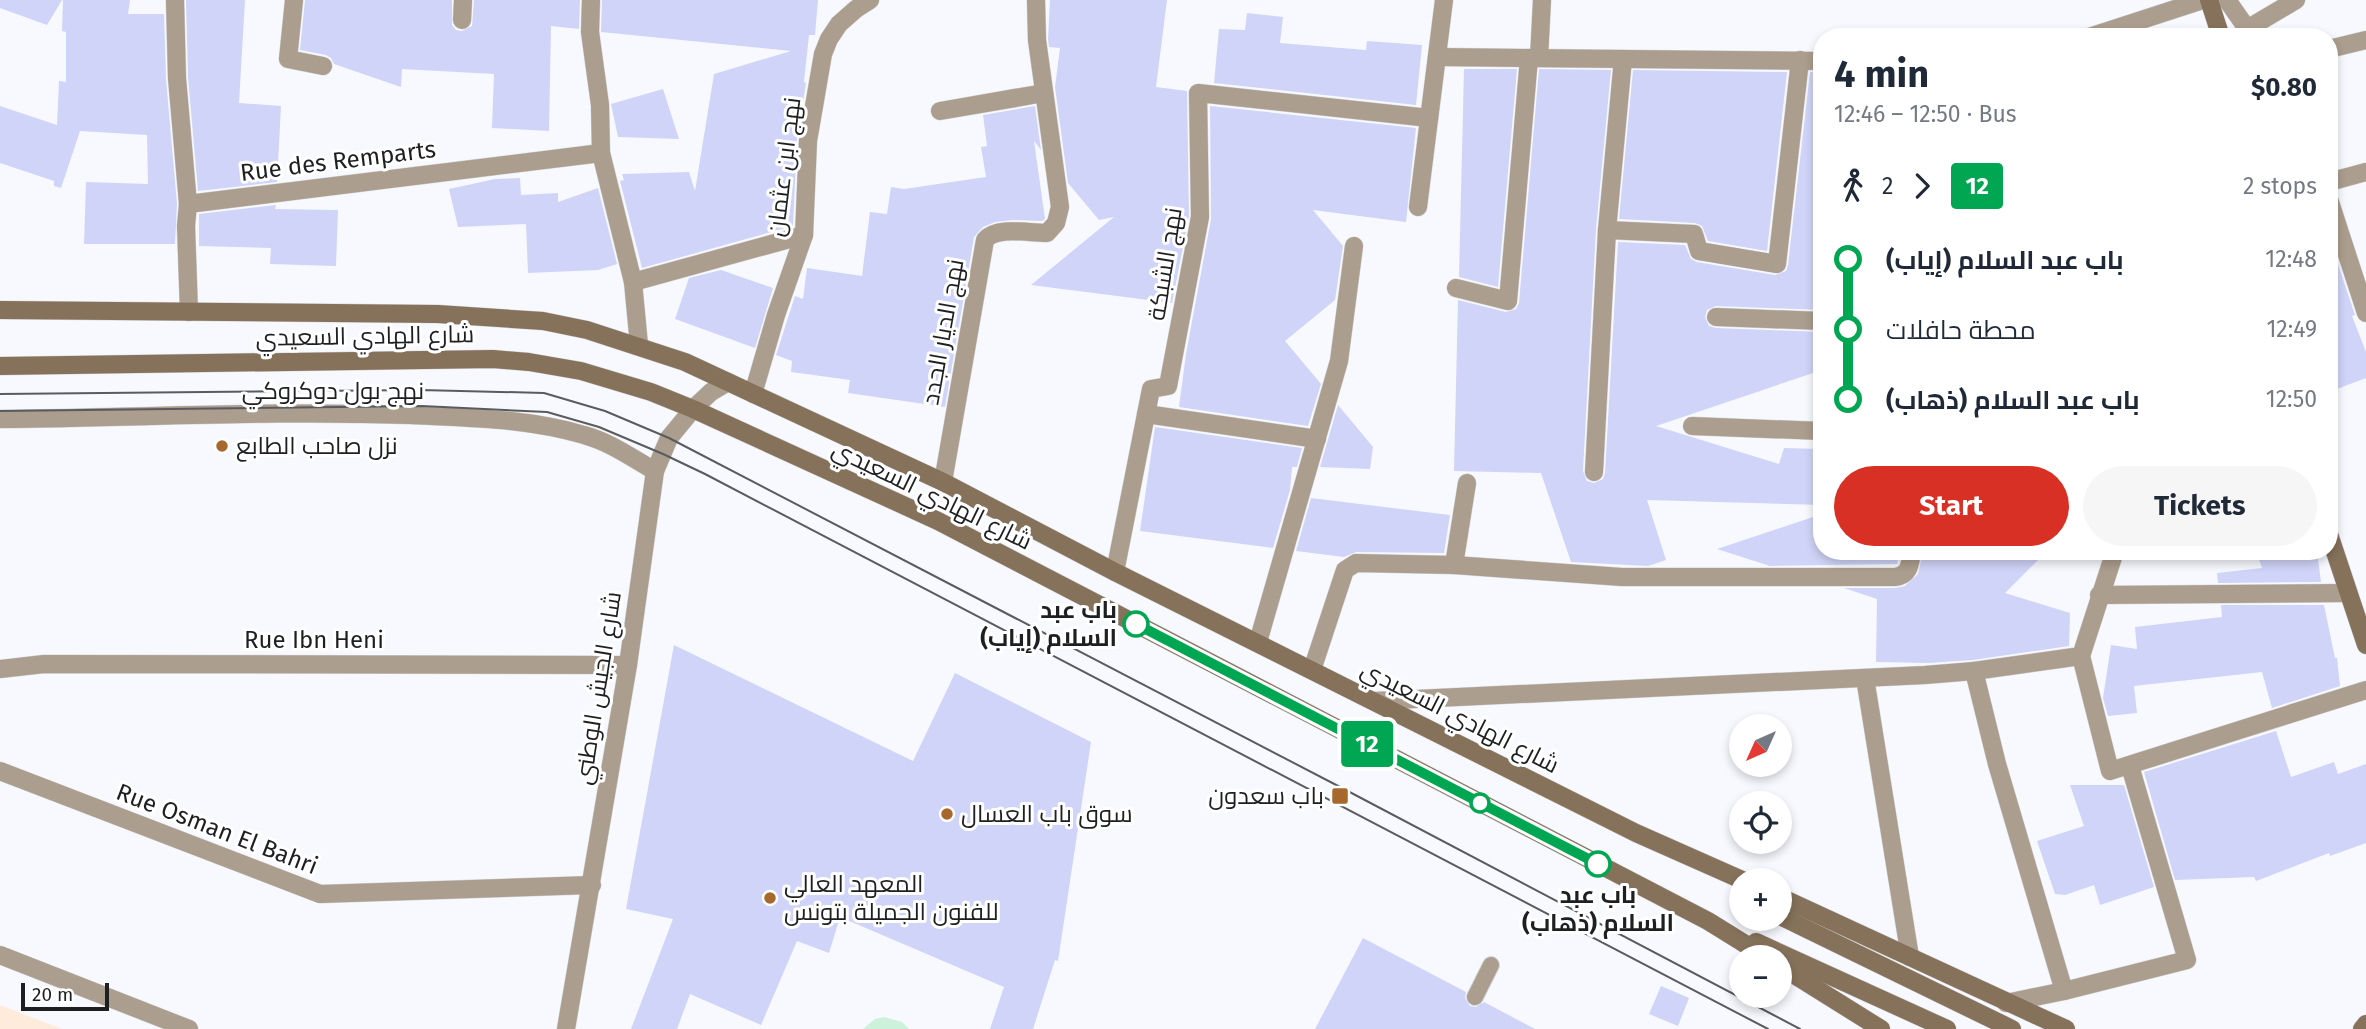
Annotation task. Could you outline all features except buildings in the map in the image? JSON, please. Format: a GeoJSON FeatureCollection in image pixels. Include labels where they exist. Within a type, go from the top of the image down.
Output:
{"type":"FeatureCollection","features":[{"type":"Feature","properties":{"kind":"main road"},"geometry":{"type":"LineString","coordinates":[[2209,0],[2218,28]]}},
{"type":"Feature","properties":{"kind":"main road","name":"شارع الهادي السعيدي"},"geometry":{"type":"LineString","coordinates":[[0,310],[490,316],[543,320],[639,345],[685,362],[943,482],[1115,572],[1636,833],[1729,874]]}},
{"type":"Feature","properties":{"kind":"main road","name":"شارع الهادي السعيدي"},"geometry":{"type":"LineString","coordinates":[[0,366],[493,359],[581,371],[651,392],[938,521],[1708,921],[1747,945]]}},
{"type":"Feature","properties":{"kind":"main road"},"geometry":{"type":"LineString","coordinates":[[2337,560],[2366,645]]}},
{"type":"Feature","properties":{"kind":"main road"},"geometry":{"type":"LineString","coordinates":[[1636,833],[1729,887]]}},
{"type":"Feature","properties":{"kind":"main road"},"geometry":{"type":"LineString","coordinates":[[1792,903],[2066,1029]]}},
{"type":"Feature","properties":{"kind":"main road"},"geometry":{"type":"LineString","coordinates":[[1708,921],[1947,1029]]}},
{"type":"Feature","properties":{"kind":"main road"},"geometry":{"type":"LineString","coordinates":[[1792,922],[2012,1029]]}},
{"type":"Feature","properties":{"kind":"main road"},"geometry":{"type":"LineString","coordinates":[[1792,973],[1881,1029]]}},
{"type":"Feature","properties":{"kind":"main road"},"geometry":{"type":"LineString","coordinates":[[2362,1029],[2366,1024]]}},
{"type":"Feature","properties":{"kind":"street"},"geometry":{"type":"LineString","coordinates":[[175,0],[177,78],[188,204],[186,226],[190,312]]}},
{"type":"Feature","properties":{"kind":"street"},"geometry":{"type":"LineString","coordinates":[[294,0],[288,59],[323,66]]}},
{"type":"Feature","properties":{"kind":"street"},"geometry":{"type":"LineString","coordinates":[[462,20],[463,0]]}},
{"type":"Feature","properties":{"kind":"street"},"geometry":{"type":"LineString","coordinates":[[591,0],[590,32],[600,105],[601,153],[633,282],[639,345]]}},
{"type":"Feature","properties":{"kind":"street","name":"نهج ابن عثمان"},"geometry":{"type":"LineString","coordinates":[[753,394],[776,315],[804,235],[808,141],[823,54],[839,24],[870,0]]}},
{"type":"Feature","properties":{"kind":"street","name":"نهج الديار الجدد"},"geometry":{"type":"LineString","coordinates":[[943,482],[985,240],[990,234],[1001,232],[1047,233],[1056,223],[1060,207],[1037,40],[1036,0]]}},
{"type":"Feature","properties":{"kind":"street"},"geometry":{"type":"LineString","coordinates":[[1418,207],[1444,0]]}},
{"type":"Feature","properties":{"kind":"street"},"geometry":{"type":"LineString","coordinates":[[1456,288],[1508,301],[1542,0]]}},
{"type":"Feature","properties":{"kind":"street"},"geometry":{"type":"LineString","coordinates":[[2117,28],[2203,0]]}},
{"type":"Feature","properties":{"kind":"street"},"geometry":{"type":"LineString","coordinates":[[2227,0],[2247,28]]}},
{"type":"Feature","properties":{"kind":"street"},"geometry":{"type":"LineString","coordinates":[[2257,28],[2296,0]]}},
{"type":"Feature","properties":{"kind":"street"},"geometry":{"type":"LineString","coordinates":[[2338,47],[2366,40]]}},
{"type":"Feature","properties":{"kind":"street"},"geometry":{"type":"LineString","coordinates":[[1437,57],[1813,61]]}},
{"type":"Feature","properties":{"kind":"street"},"geometry":{"type":"LineString","coordinates":[[1594,472],[1608,230],[1623,59]]}},
{"type":"Feature","properties":{"kind":"street"},"geometry":{"type":"LineString","coordinates":[[1608,230],[1694,234],[1699,251],[1777,264],[1800,60]]}},
{"type":"Feature","properties":{"kind":"street"},"geometry":{"type":"LineString","coordinates":[[940,111],[1044,93]]}},
{"type":"Feature","properties":{"kind":"street","name":"نهج الشبكة"},"geometry":{"type":"LineString","coordinates":[[1115,572],[1151,389],[1168,386],[1200,217],[1198,93],[1429,118]]}},
{"type":"Feature","properties":{"kind":"street","name":"Rue des Remparts"},"geometry":{"type":"LineString","coordinates":[[188,204],[601,153]]}},
{"type":"Feature","properties":{"kind":"street"},"geometry":{"type":"LineString","coordinates":[[2338,180],[2366,172]]}},
{"type":"Feature","properties":{"kind":"street"},"geometry":{"type":"LineString","coordinates":[[2338,227],[2366,311]]}},
{"type":"Feature","properties":{"kind":"street"},"geometry":{"type":"LineString","coordinates":[[633,282],[804,235]]}},
{"type":"Feature","properties":{"kind":"street"},"geometry":{"type":"LineString","coordinates":[[1258,642],[1339,361],[1354,246]]}},
{"type":"Feature","properties":{"kind":"street"},"geometry":{"type":"LineString","coordinates":[[1716,317],[1813,321]]}},
{"type":"Feature","properties":{"kind":"street","name":"شارع الجيش الوطني"},"geometry":{"type":"LineString","coordinates":[[566,1029],[628,665],[655,471],[669,438],[693,409],[711,392],[728,382]]}},
{"type":"Feature","properties":{"kind":"street","name":"نهج بول دوكروكي"},"geometry":{"type":"LineString","coordinates":[[0,419],[341,413],[503,419],[532,422],[586,435],[609,444],[655,471]]}},
{"type":"Feature","properties":{"kind":"street"},"geometry":{"type":"LineString","coordinates":[[1146,414],[1317,439]]}},
{"type":"Feature","properties":{"kind":"street"},"geometry":{"type":"LineString","coordinates":[[1692,426],[1813,431]]}},
{"type":"Feature","properties":{"kind":"street"},"geometry":{"type":"LineString","coordinates":[[1454,565],[1467,483]]}},
{"type":"Feature","properties":{"kind":"street"},"geometry":{"type":"LineString","coordinates":[[1312,670],[1345,569],[1356,563],[1454,565],[1622,578],[1900,577],[1909,569],[1910,560]]}},
{"type":"Feature","properties":{"kind":"street"},"geometry":{"type":"LineString","coordinates":[[2112,560],[2081,656],[2110,771],[2366,690]]}},
{"type":"Feature","properties":{"kind":"street"},"geometry":{"type":"LineString","coordinates":[[2099,595],[2348,593]]}},
{"type":"Feature","properties":{"kind":"street"},"geometry":{"type":"LineString","coordinates":[[1374,701],[1865,678],[1974,671],[2081,656]]}},
{"type":"Feature","properties":{"kind":"street","name":"Rue Ibn Heni"},"geometry":{"type":"LineString","coordinates":[[0,669],[44,664],[628,665]]}},
{"type":"Feature","properties":{"kind":"street"},"geometry":{"type":"LineString","coordinates":[[1974,671],[1997,764],[2064,991]]}},
{"type":"Feature","properties":{"kind":"street"},"geometry":{"type":"LineString","coordinates":[[1865,678],[1910,957]]}},
{"type":"Feature","properties":{"kind":"street"},"geometry":{"type":"LineString","coordinates":[[2006,1003],[2187,960],[2130,766]]}},
{"type":"Feature","properties":{"kind":"street","name":"Rue Osman El Bahri"},"geometry":{"type":"LineString","coordinates":[[0,771],[320,894],[592,885]]}},
{"type":"Feature","properties":{"kind":"street"},"geometry":{"type":"LineString","coordinates":[[0,955],[189,1029]]}},
{"type":"Feature","properties":{"kind":"lane"},"geometry":{"type":"LineString","coordinates":[[1475,997],[1491,965]]}},
{"type":"Feature","properties":{"kind":"shaded area"},"geometry":{"type":"Polygon","coordinates":[[[0,1005],[62,1029],[0,1029],[0,1005]]]}},
{"type":"Feature","properties":{"kind":"green space"},"geometry":{"type":"Polygon","coordinates":[[[884,1017],[902,1022],[909,1029],[863,1029],[875,1019],[884,1017]]]}},
{"type":"Feature","properties":{"kind":"tram line"},"geometry":{"type":"LineString","coordinates":[[0,394],[421,390],[544,393],[605,411],[669,438],[1800,1029]]}},
{"type":"Feature","properties":{"kind":"tram line"},"geometry":{"type":"LineString","coordinates":[[0,411],[422,406],[547,412],[599,427],[705,474],[1768,1029]]}},
{"type":"Feature","properties":{"kind":"bus line","name":"12"},"geometry":{"type":"LineString","coordinates":[[1136,624],[1598,864]]}},
{"type":"Feature","properties":{"kind":"place","name":"نزل صاحب الطابع"},"geometry":{"type":"Point","coordinates":[222,446]}},
{"type":"Feature","properties":{"kind":"place","name":"باب عبد السلام (إياب)"},"geometry":{"type":"Point","coordinates":[1136,624]}},
{"type":"Feature","properties":{"kind":"place","name":"باب سعدون"},"geometry":{"type":"Point","coordinates":[1340,796]}},
{"type":"Feature","properties":{"kind":"place","name":"سوق باب العسال"},"geometry":{"type":"Point","coordinates":[947,814]}},
{"type":"Feature","properties":{"kind":"place","name":"باب عبد السلام (ذهاب)"},"geometry":{"type":"Point","coordinates":[1598,864]}},
{"type":"Feature","properties":{"kind":"place","name":"المعهد العالي للفنون الجميلة بتونس"},"geometry":{"type":"Point","coordinates":[770,898]}}]}
